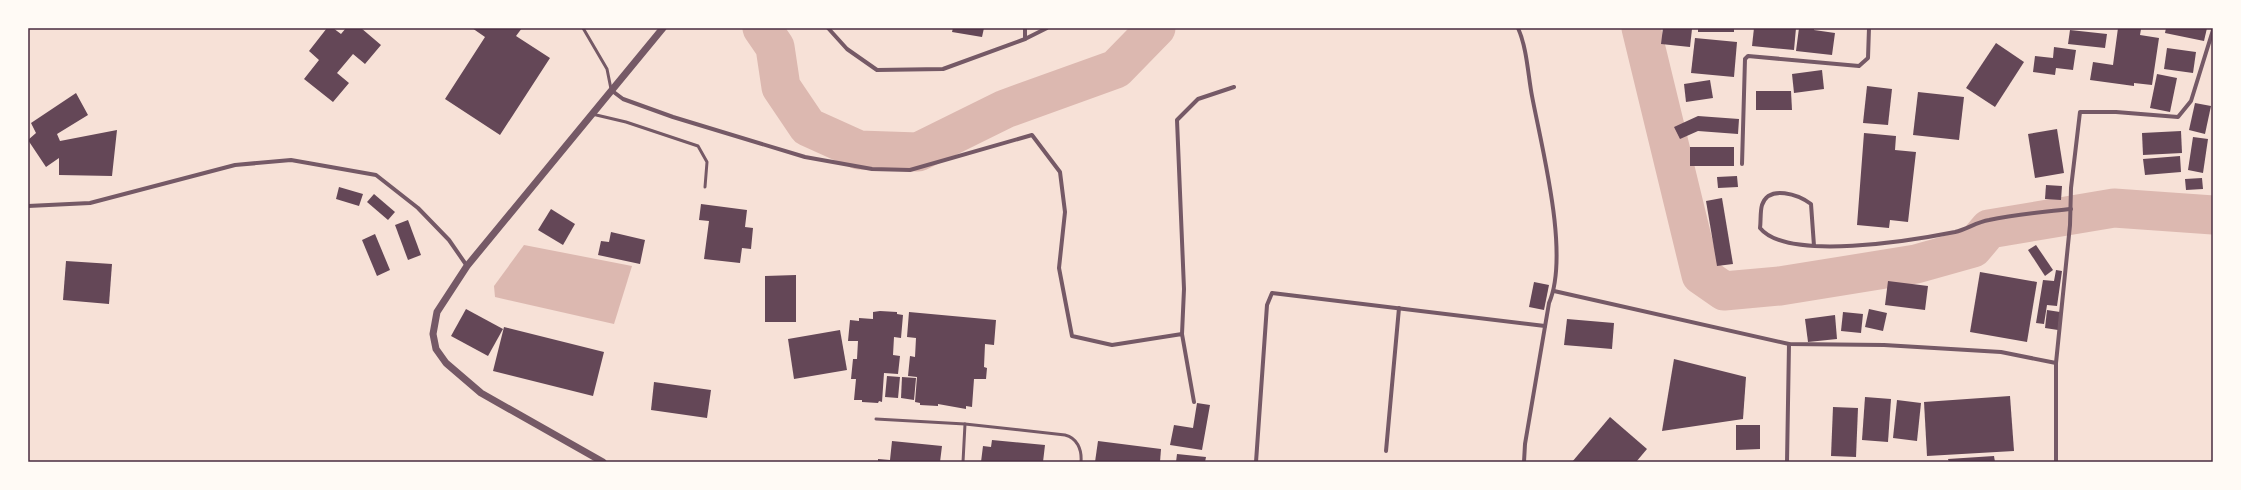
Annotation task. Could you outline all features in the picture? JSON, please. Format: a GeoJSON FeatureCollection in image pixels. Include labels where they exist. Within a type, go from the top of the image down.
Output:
{"type":"FeatureCollection","features":[{"type":"Feature","properties":{"kind":"street"},"geometry":{"type":"LineString","coordinates":[[603,462],[481,393],[446,363],[436,350],[433,334],[437,312],[467,266],[663,28]]}},
{"type":"Feature","properties":{"kind":"street"},"geometry":{"type":"LineString","coordinates":[[828,28],[847,49],[877,70],[944,69],[1025,39],[1047,28]]}},
{"type":"Feature","properties":{"kind":"street"},"geometry":{"type":"LineString","coordinates":[[1025,28],[1025,39]]}},
{"type":"Feature","properties":{"kind":"street"},"geometry":{"type":"LineString","coordinates":[[1518,28],[1552,196],[1556,259],[1554,290],[1549,303],[1525,444],[1524,462]]}},
{"type":"Feature","properties":{"kind":"street"},"geometry":{"type":"LineString","coordinates":[[1742,164],[1745,59],[1748,56],[1859,66],[1868,58],[1869,28]]}},
{"type":"Feature","properties":{"kind":"street"},"geometry":{"type":"LineString","coordinates":[[2056,462],[2056,362],[2070,225],[2071,188],[2080,112],[2116,112],[2178,117],[2191,101],[2213,30]]}},
{"type":"Feature","properties":{"kind":"street"},"geometry":{"type":"LineString","coordinates":[[1194,402],[1182,334],[1184,289],[1177,120],[1198,99],[1234,86]]}},
{"type":"Feature","properties":{"kind":"street"},"geometry":{"type":"LineString","coordinates":[[611,90],[623,99],[687,122],[805,157],[872,170],[910,170],[1032,135],[1060,172],[1065,212],[1058,268],[1072,336],[1112,345],[1182,334]]}},
{"type":"Feature","properties":{"kind":"street"},"geometry":{"type":"LineString","coordinates":[[28,206],[90,203],[234,165],[292,160],[376,175],[418,208],[450,240],[467,266]]}},
{"type":"Feature","properties":{"kind":"street"},"geometry":{"type":"LineString","coordinates":[[1814,246],[1811,204],[1804,199],[1779,192],[1768,197],[1762,205],[1760,228],[1766,236],[1776,240],[1814,246],[1836,247],[1898,243],[1957,231],[1988,220],[2071,210]]}},
{"type":"Feature","properties":{"kind":"street"},"geometry":{"type":"LineString","coordinates":[[1554,290],[1789,344],[1884,345],[2002,352],[2056,362]]}},
{"type":"Feature","properties":{"kind":"street"},"geometry":{"type":"LineString","coordinates":[[1256,462],[1267,305],[1272,293],[1545,326]]}},
{"type":"Feature","properties":{"kind":"street"},"geometry":{"type":"LineString","coordinates":[[1386,451],[1399,308]]}},
{"type":"Feature","properties":{"kind":"street"},"geometry":{"type":"LineString","coordinates":[[1787,462],[1789,344]]}},
{"type":"Feature","properties":{"kind":"lane"},"geometry":{"type":"LineString","coordinates":[[583,28],[608,69],[611,90]]}},
{"type":"Feature","properties":{"kind":"lane"},"geometry":{"type":"LineString","coordinates":[[591,114],[626,122],[698,146],[707,162],[705,187]]}},
{"type":"Feature","properties":{"kind":"lane"},"geometry":{"type":"LineString","coordinates":[[876,419],[965,424],[1073,437],[1082,455],[1081,462]]}},
{"type":"Feature","properties":{"kind":"lane"},"geometry":{"type":"LineString","coordinates":[[963,462],[965,424]]}},
{"type":"Feature","properties":{"kind":"shaded area"},"geometry":{"type":"Polygon","coordinates":[[[524,245],[632,266],[614,324],[495,297],[494,286],[524,245]]]}},
{"type":"Feature","properties":{"kind":"building"},"geometry":{"type":"Polygon","coordinates":[[[327,28],[333,28],[341,34],[346,28],[361,28],[381,45],[365,64],[353,54],[337,73],[349,83],[333,102],[304,79],[319,60],[309,51],[327,28]]]}},
{"type":"Feature","properties":{"kind":"building"},"geometry":{"type":"Polygon","coordinates":[[[472,28],[522,28],[516,36],[550,58],[500,135],[445,99],[485,37],[472,28]]]}},
{"type":"Feature","properties":{"kind":"building"},"geometry":{"type":"Polygon","coordinates":[[[953,28],[984,28],[982,37],[952,32],[953,28]]]}},
{"type":"Feature","properties":{"kind":"building"},"geometry":{"type":"Polygon","coordinates":[[[1663,28],[1692,29],[1690,47],[1661,44],[1663,28]]]}},
{"type":"Feature","properties":{"kind":"building"},"geometry":{"type":"Polygon","coordinates":[[[1698,28],[1734,28],[1734,32],[1698,32],[1698,28]]]}},
{"type":"Feature","properties":{"kind":"building"},"geometry":{"type":"Polygon","coordinates":[[[1754,28],[1796,28],[1794,50],[1752,46],[1754,28]]]}},
{"type":"Feature","properties":{"kind":"building"},"geometry":{"type":"Polygon","coordinates":[[[1799,28],[1814,28],[1814,30],[1835,33],[1832,55],[1796,51],[1799,28]]]}},
{"type":"Feature","properties":{"kind":"building"},"geometry":{"type":"Polygon","coordinates":[[[2118,28],[2141,29],[2140,35],[2159,38],[2152,85],[2134,83],[2134,86],[2090,80],[2093,62],[2113,65],[2118,28]]]}},
{"type":"Feature","properties":{"kind":"building"},"geometry":{"type":"Polygon","coordinates":[[[2166,28],[2207,28],[2204,41],[2165,33],[2166,28]]]}},
{"type":"Feature","properties":{"kind":"building"},"geometry":{"type":"Polygon","coordinates":[[[2070,30],[2107,34],[2105,48],[2068,44],[2070,30]]]}},
{"type":"Feature","properties":{"kind":"building"},"geometry":{"type":"Polygon","coordinates":[[[1695,38],[1737,42],[1734,77],[1691,73],[1695,38]]]}},
{"type":"Feature","properties":{"kind":"building"},"geometry":{"type":"Polygon","coordinates":[[[1996,43],[2024,62],[1995,107],[1966,88],[1996,43]]]}},
{"type":"Feature","properties":{"kind":"building"},"geometry":{"type":"Polygon","coordinates":[[[2054,47],[2076,50],[2073,70],[2056,68],[2055,75],[2033,72],[2035,56],[2053,58],[2054,47]]]}},
{"type":"Feature","properties":{"kind":"building"},"geometry":{"type":"Polygon","coordinates":[[[2167,48],[2196,52],[2193,73],[2164,69],[2167,48]]]}},
{"type":"Feature","properties":{"kind":"building"},"geometry":{"type":"Polygon","coordinates":[[[1822,70],[1824,89],[1794,93],[1792,74],[1822,70]]]}},
{"type":"Feature","properties":{"kind":"building"},"geometry":{"type":"Polygon","coordinates":[[[2157,74],[2177,78],[2170,112],[2150,108],[2157,74]]]}},
{"type":"Feature","properties":{"kind":"building"},"geometry":{"type":"Polygon","coordinates":[[[1710,80],[1713,98],[1686,102],[1684,84],[1710,80]]]}},
{"type":"Feature","properties":{"kind":"building"},"geometry":{"type":"Polygon","coordinates":[[[1867,86],[1892,89],[1888,125],[1863,123],[1867,86]]]}},
{"type":"Feature","properties":{"kind":"building"},"geometry":{"type":"Polygon","coordinates":[[[1756,91],[1791,91],[1792,110],[1756,110],[1756,91]]]}},
{"type":"Feature","properties":{"kind":"building"},"geometry":{"type":"Polygon","coordinates":[[[1918,92],[1964,97],[1959,140],[1913,135],[1918,92]]]}},
{"type":"Feature","properties":{"kind":"building"},"geometry":{"type":"Polygon","coordinates":[[[76,93],[88,115],[57,134],[60,141],[117,130],[112,176],[59,175],[59,158],[46,167],[28,140],[36,133],[31,123],[76,93]]]}},
{"type":"Feature","properties":{"kind":"building"},"geometry":{"type":"Polygon","coordinates":[[[2195,103],[2211,106],[2205,134],[2189,130],[2195,103]]]}},
{"type":"Feature","properties":{"kind":"building"},"geometry":{"type":"Polygon","coordinates":[[[1698,116],[1739,119],[1738,134],[1698,131],[1680,139],[1674,127],[1698,116]]]}},
{"type":"Feature","properties":{"kind":"building"},"geometry":{"type":"Polygon","coordinates":[[[2057,129],[2064,173],[2035,178],[2028,134],[2057,129]]]}},
{"type":"Feature","properties":{"kind":"building"},"geometry":{"type":"Polygon","coordinates":[[[2181,131],[2182,153],[2143,155],[2142,133],[2181,131]]]}},
{"type":"Feature","properties":{"kind":"building"},"geometry":{"type":"Polygon","coordinates":[[[1864,133],[1896,136],[1895,150],[1916,152],[1908,222],[1890,220],[1889,228],[1857,225],[1864,133]]]}},
{"type":"Feature","properties":{"kind":"building"},"geometry":{"type":"Polygon","coordinates":[[[2193,137],[2208,139],[2203,173],[2188,170],[2193,137]]]}},
{"type":"Feature","properties":{"kind":"building"},"geometry":{"type":"Polygon","coordinates":[[[1690,147],[1734,147],[1734,166],[1690,166],[1690,147]]]}},
{"type":"Feature","properties":{"kind":"building"},"geometry":{"type":"Polygon","coordinates":[[[2180,156],[2181,172],[2145,175],[2143,159],[2180,156]]]}},
{"type":"Feature","properties":{"kind":"building"},"geometry":{"type":"Polygon","coordinates":[[[1737,176],[1738,187],[1718,188],[1717,177],[1737,176]]]}},
{"type":"Feature","properties":{"kind":"building"},"geometry":{"type":"Polygon","coordinates":[[[2202,178],[2203,189],[2186,190],[2185,179],[2202,178]]]}},
{"type":"Feature","properties":{"kind":"building"},"geometry":{"type":"Polygon","coordinates":[[[2046,185],[2062,186],[2061,200],[2045,199],[2046,185]]]}},
{"type":"Feature","properties":{"kind":"building"},"geometry":{"type":"Polygon","coordinates":[[[339,187],[363,194],[359,206],[336,199],[339,187]]]}},
{"type":"Feature","properties":{"kind":"building"},"geometry":{"type":"Polygon","coordinates":[[[374,194],[395,212],[388,220],[367,202],[374,194]]]}},
{"type":"Feature","properties":{"kind":"building"},"geometry":{"type":"Polygon","coordinates":[[[1722,198],[1733,264],[1717,266],[1706,201],[1722,198]]]}},
{"type":"Feature","properties":{"kind":"building"},"geometry":{"type":"Polygon","coordinates":[[[701,204],[747,210],[745,227],[753,228],[751,249],[742,248],[740,263],[704,259],[709,221],[699,220],[701,204]]]}},
{"type":"Feature","properties":{"kind":"building"},"geometry":{"type":"Polygon","coordinates":[[[551,209],[575,224],[563,245],[538,230],[551,209]]]}},
{"type":"Feature","properties":{"kind":"building"},"geometry":{"type":"Polygon","coordinates":[[[408,220],[421,255],[408,260],[395,225],[408,220]]]}},
{"type":"Feature","properties":{"kind":"building"},"geometry":{"type":"Polygon","coordinates":[[[611,232],[645,240],[640,264],[598,255],[601,241],[609,242],[611,232]]]}},
{"type":"Feature","properties":{"kind":"building"},"geometry":{"type":"Polygon","coordinates":[[[375,234],[390,270],[377,276],[362,240],[375,234]]]}},
{"type":"Feature","properties":{"kind":"building"},"geometry":{"type":"Polygon","coordinates":[[[2036,245],[2053,270],[2045,276],[2028,250],[2036,245]]]}},
{"type":"Feature","properties":{"kind":"building"},"geometry":{"type":"Polygon","coordinates":[[[66,261],[112,264],[109,304],[63,300],[66,261]]]}},
{"type":"Feature","properties":{"kind":"building"},"geometry":{"type":"Polygon","coordinates":[[[2056,270],[2062,271],[2057,306],[2047,305],[2044,324],[2036,323],[2043,280],[2054,281],[2056,270]]]}},
{"type":"Feature","properties":{"kind":"building"},"geometry":{"type":"Polygon","coordinates":[[[1980,272],[2037,282],[2027,342],[1970,332],[1980,272]]]}},
{"type":"Feature","properties":{"kind":"building"},"geometry":{"type":"Polygon","coordinates":[[[796,275],[796,322],[765,322],[765,276],[796,275]]]}},
{"type":"Feature","properties":{"kind":"building"},"geometry":{"type":"Polygon","coordinates":[[[1888,281],[1928,286],[1925,310],[1885,305],[1888,281]]]}},
{"type":"Feature","properties":{"kind":"building"},"geometry":{"type":"Polygon","coordinates":[[[1534,282],[1549,285],[1544,310],[1529,307],[1534,282]]]}},
{"type":"Feature","properties":{"kind":"building"},"geometry":{"type":"Polygon","coordinates":[[[466,309],[503,329],[488,356],[451,336],[466,309]]]}},
{"type":"Feature","properties":{"kind":"building"},"geometry":{"type":"Polygon","coordinates":[[[1869,309],[1887,313],[1883,331],[1865,327],[1869,309]]]}},
{"type":"Feature","properties":{"kind":"building"},"geometry":{"type":"Polygon","coordinates":[[[2047,310],[2060,312],[2058,330],[2045,328],[2047,310]]]}},
{"type":"Feature","properties":{"kind":"building"},"geometry":{"type":"Polygon","coordinates":[[[873,312],[897,312],[897,314],[903,315],[901,338],[894,337],[893,355],[900,356],[898,374],[884,373],[882,402],[862,402],[862,400],[854,400],[856,379],[851,379],[853,359],[857,359],[858,341],[848,341],[850,320],[859,321],[859,318],[873,319],[873,312]]]}},
{"type":"Feature","properties":{"kind":"building"},"geometry":{"type":"Polygon","coordinates":[[[909,312],[996,320],[994,345],[985,344],[984,367],[987,368],[986,379],[974,379],[972,407],[966,406],[966,409],[938,404],[938,406],[920,405],[920,403],[915,402],[917,377],[908,376],[910,356],[915,357],[916,338],[907,337],[909,312]]]}},
{"type":"Feature","properties":{"kind":"building"},"geometry":{"type":"Polygon","coordinates":[[[1843,312],[1863,314],[1861,333],[1841,331],[1843,312]]]}},
{"type":"Feature","properties":{"kind":"building"},"geometry":{"type":"Polygon","coordinates":[[[1835,315],[1837,339],[1808,342],[1805,319],[1835,315]]]}},
{"type":"Feature","properties":{"kind":"building"},"geometry":{"type":"Polygon","coordinates":[[[1567,319],[1614,323],[1612,349],[1564,345],[1567,319]]]}},
{"type":"Feature","properties":{"kind":"building"},"geometry":{"type":"Polygon","coordinates":[[[504,327],[604,352],[593,396],[493,371],[504,327]]]}},
{"type":"Feature","properties":{"kind":"building"},"geometry":{"type":"Polygon","coordinates":[[[840,330],[847,370],[794,379],[788,339],[840,330]]]}},
{"type":"Feature","properties":{"kind":"building"},"geometry":{"type":"Polygon","coordinates":[[[1674,359],[1746,377],[1743,419],[1662,431],[1674,359]]]}},
{"type":"Feature","properties":{"kind":"building"},"geometry":{"type":"Polygon","coordinates":[[[887,376],[900,377],[898,398],[885,397],[887,376]]]}},
{"type":"Feature","properties":{"kind":"building"},"geometry":{"type":"Polygon","coordinates":[[[902,377],[916,378],[914,400],[901,398],[902,377]]]}},
{"type":"Feature","properties":{"kind":"building"},"geometry":{"type":"Polygon","coordinates":[[[654,382],[711,390],[707,418],[651,410],[654,382]]]}},
{"type":"Feature","properties":{"kind":"building"},"geometry":{"type":"Polygon","coordinates":[[[2010,396],[2014,451],[1927,456],[1924,402],[2010,396]]]}},
{"type":"Feature","properties":{"kind":"building"},"geometry":{"type":"Polygon","coordinates":[[[1865,397],[1891,399],[1888,442],[1862,440],[1865,397]]]}},
{"type":"Feature","properties":{"kind":"building"},"geometry":{"type":"Polygon","coordinates":[[[1897,400],[1921,403],[1917,441],[1893,438],[1897,400]]]}},
{"type":"Feature","properties":{"kind":"building"},"geometry":{"type":"Polygon","coordinates":[[[1197,403],[1210,405],[1202,450],[1170,445],[1174,425],[1193,428],[1197,403]]]}},
{"type":"Feature","properties":{"kind":"building"},"geometry":{"type":"Polygon","coordinates":[[[1833,407],[1858,408],[1856,457],[1831,456],[1833,407]]]}},
{"type":"Feature","properties":{"kind":"building"},"geometry":{"type":"Polygon","coordinates":[[[1610,417],[1647,449],[1636,462],[1572,462],[1610,417]]]}},
{"type":"Feature","properties":{"kind":"building"},"geometry":{"type":"Polygon","coordinates":[[[1736,425],[1760,425],[1760,449],[1736,450],[1736,425]]]}},
{"type":"Feature","properties":{"kind":"building"},"geometry":{"type":"Polygon","coordinates":[[[992,440],[1045,445],[1043,462],[981,462],[983,446],[991,447],[992,440]]]}},
{"type":"Feature","properties":{"kind":"building"},"geometry":{"type":"Polygon","coordinates":[[[892,441],[942,446],[940,462],[878,462],[878,459],[890,460],[892,441]]]}},
{"type":"Feature","properties":{"kind":"building"},"geometry":{"type":"Polygon","coordinates":[[[1098,441],[1161,449],[1160,462],[1095,462],[1098,441]]]}},
{"type":"Feature","properties":{"kind":"building"},"geometry":{"type":"Polygon","coordinates":[[[1177,454],[1206,457],[1205,462],[1176,462],[1177,454]]]}},
{"type":"Feature","properties":{"kind":"building"},"geometry":{"type":"Polygon","coordinates":[[[1994,456],[1995,462],[1949,462],[1948,459],[1994,456]]]}},
{"type":"Feature","properties":{"kind":"waterway"},"geometry":{"type":"LineString","coordinates":[[762,28],[775,47],[781,87],[808,127],[859,150],[918,152],[1005,109],[1116,69],[1156,28]]}},
{"type":"Feature","properties":{"kind":"waterway"},"geometry":{"type":"LineString","coordinates":[[1641,28],[1701,275],[1724,291],[1780,286],[1916,264],[1973,248],[1989,229],[2114,208],[2213,215]]}}]}
